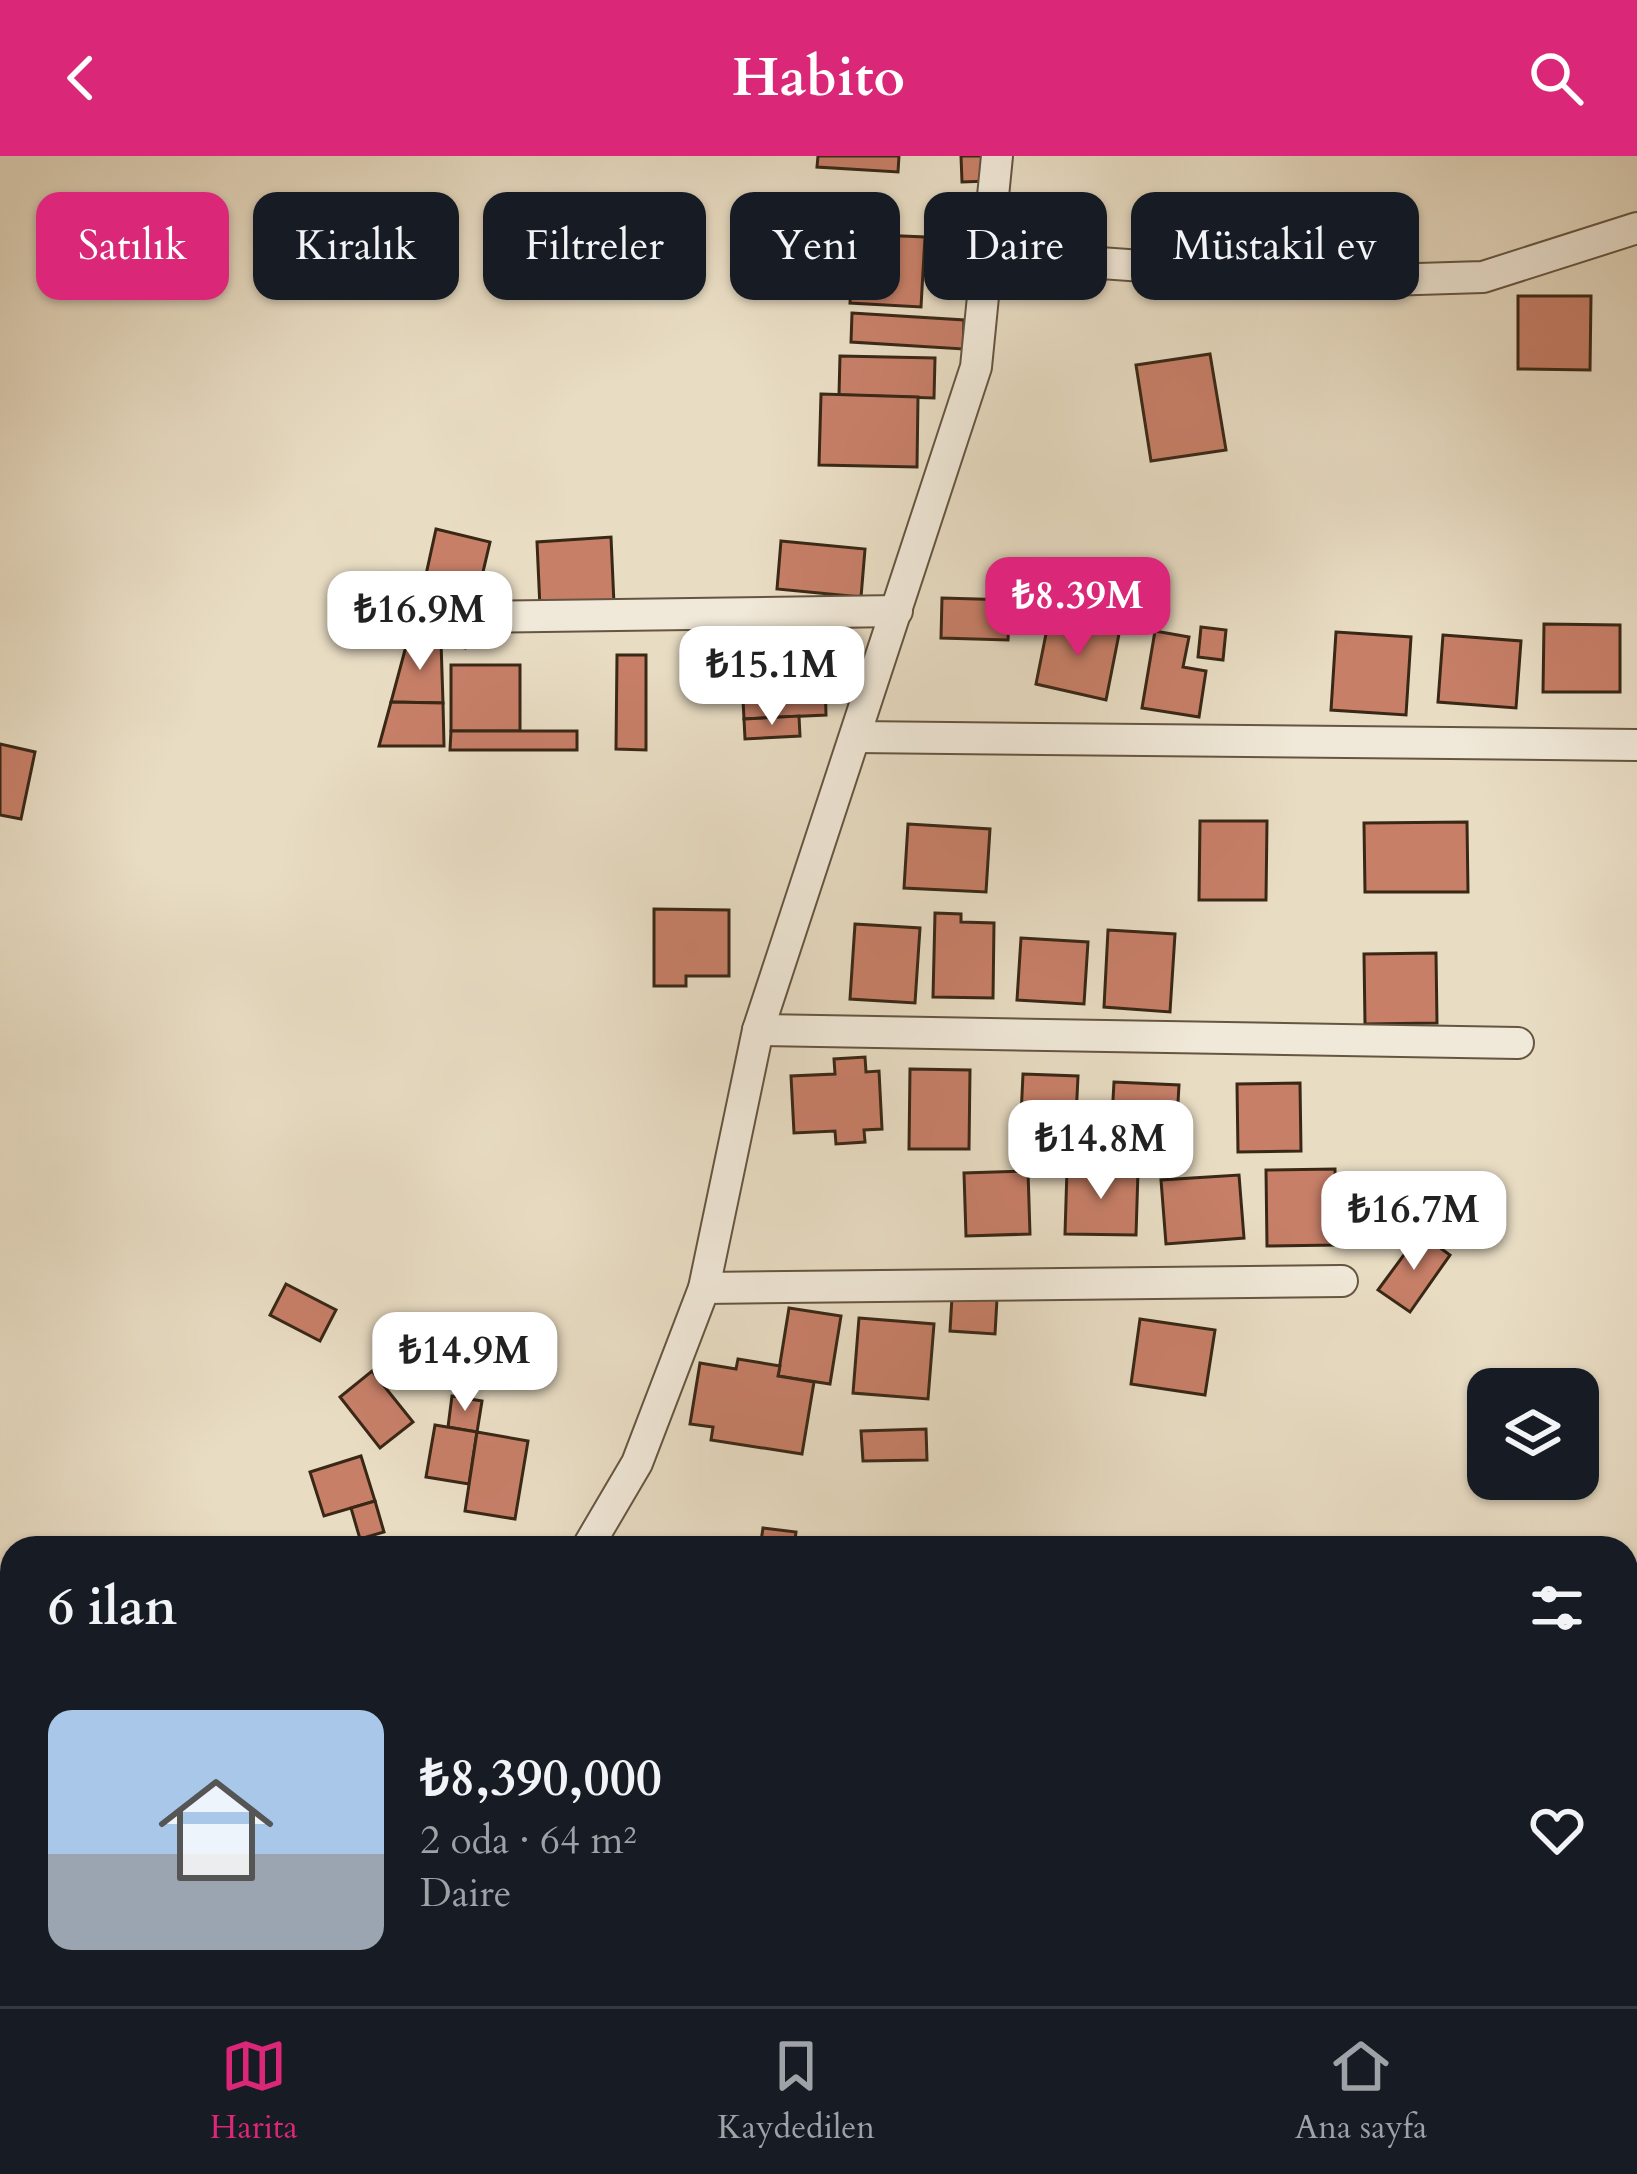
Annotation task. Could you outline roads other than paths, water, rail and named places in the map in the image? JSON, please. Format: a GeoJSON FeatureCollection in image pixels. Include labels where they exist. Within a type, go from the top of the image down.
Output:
{"type":"FeatureCollection","features":[{"type":"Feature","properties":{"kind":"street"},"geometry":{"type":"LineString","coordinates":[[994,192],[998,156]]}},
{"type":"Feature","properties":{"kind":"street"},"geometry":{"type":"LineString","coordinates":[[1107,263],[1353,281],[1483,277],[1637,228]]}},
{"type":"Feature","properties":{"kind":"street"},"geometry":{"type":"LineString","coordinates":[[594,1536],[637,1462],[704,1288],[758,1030],[976,367],[983,300]]}},
{"type":"Feature","properties":{"kind":"street"},"geometry":{"type":"LineString","coordinates":[[473,617],[897,611]]}},
{"type":"Feature","properties":{"kind":"street"},"geometry":{"type":"LineString","coordinates":[[856,737],[1637,745]]}},
{"type":"Feature","properties":{"kind":"street"},"geometry":{"type":"LineString","coordinates":[[758,1030],[1518,1043]]}},
{"type":"Feature","properties":{"kind":"street"},"geometry":{"type":"LineString","coordinates":[[704,1288],[1342,1281]]}}]}
